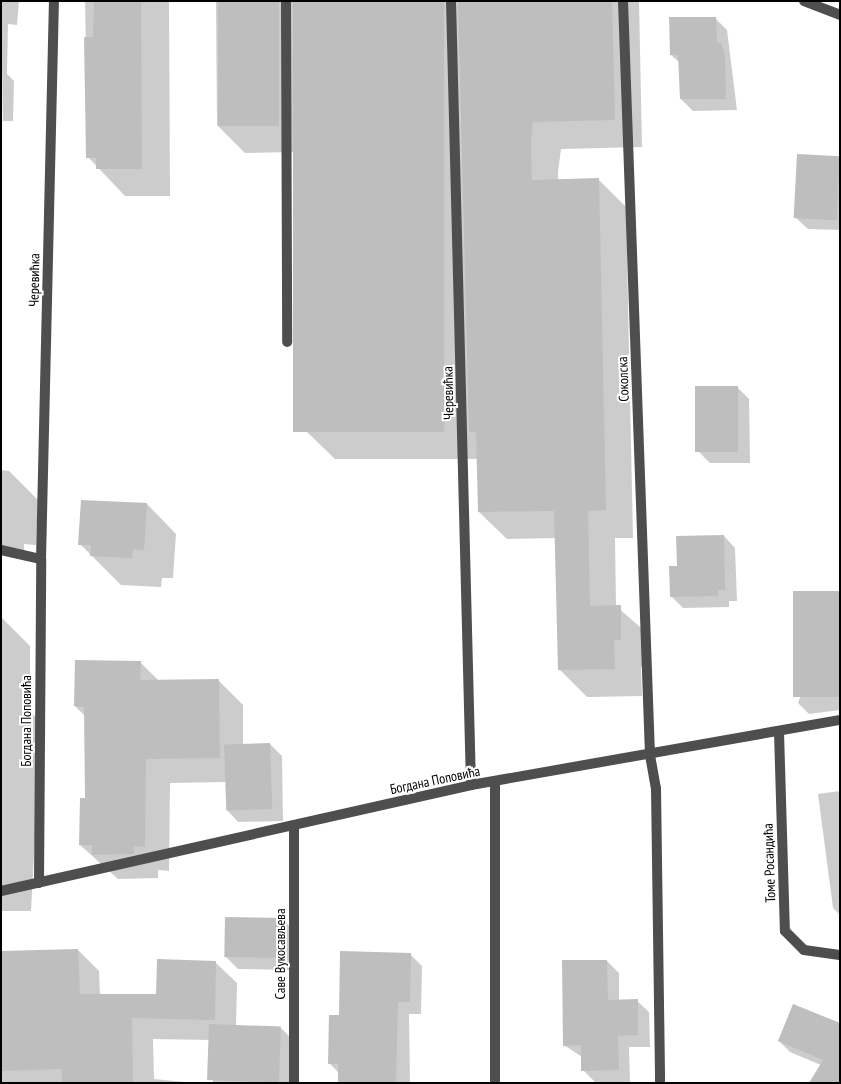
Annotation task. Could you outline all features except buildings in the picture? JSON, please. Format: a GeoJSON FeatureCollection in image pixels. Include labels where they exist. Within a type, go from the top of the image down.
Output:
{"type":"FeatureCollection","features":[{"type":"Feature","properties":{"kind":"street","name":"Черевићка"},"geometry":{"type":"LineString","coordinates":[[41,559],[54,1]]}},
{"type":"Feature","properties":{"kind":"street"},"geometry":{"type":"LineString","coordinates":[[286,1],[287,342]]}},
{"type":"Feature","properties":{"kind":"street","name":"Черевићка"},"geometry":{"type":"LineString","coordinates":[[451,1],[471,785]]}},
{"type":"Feature","properties":{"kind":"street","name":"Соколска"},"geometry":{"type":"LineString","coordinates":[[624,1],[650,756],[656,788],[660,1081]]}},
{"type":"Feature","properties":{"kind":"street"},"geometry":{"type":"LineString","coordinates":[[804,1],[840,15]]}},
{"type":"Feature","properties":{"kind":"street"},"geometry":{"type":"LineString","coordinates":[[1,550],[41,559]]}},
{"type":"Feature","properties":{"kind":"street","name":"Богдана Поповића"},"geometry":{"type":"LineString","coordinates":[[39,882],[41,559]]}},
{"type":"Feature","properties":{"kind":"street","name":"Богдана Поповића"},"geometry":{"type":"LineString","coordinates":[[1,891],[471,785],[650,756],[840,720]]}},
{"type":"Feature","properties":{"kind":"street","name":"Томе Росандића"},"geometry":{"type":"LineString","coordinates":[[778,732],[785,931],[804,950],[840,955]]}},
{"type":"Feature","properties":{"kind":"street"},"geometry":{"type":"LineString","coordinates":[[495,781],[495,1083]]}},
{"type":"Feature","properties":{"kind":"street","name":"Саве Вукосављева"},"geometry":{"type":"LineString","coordinates":[[294,825],[294,1083]]}}]}
